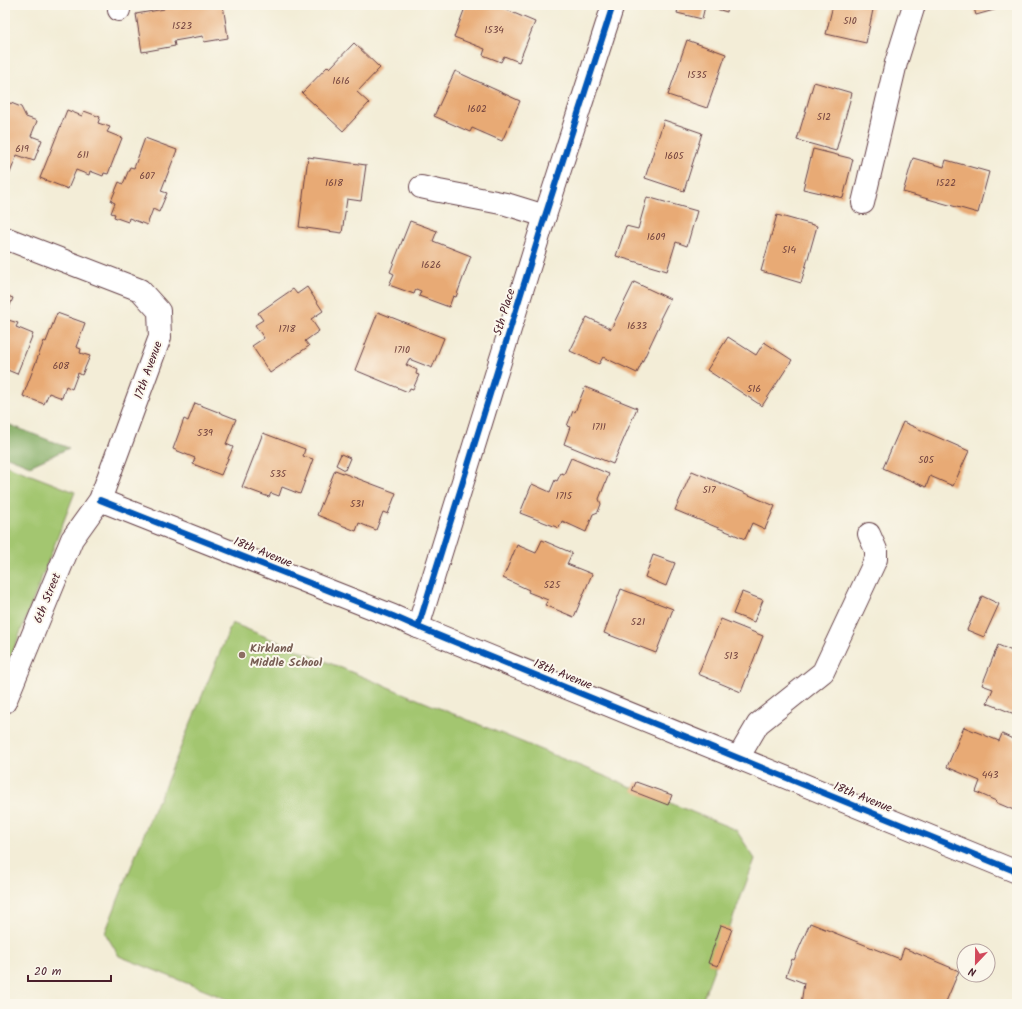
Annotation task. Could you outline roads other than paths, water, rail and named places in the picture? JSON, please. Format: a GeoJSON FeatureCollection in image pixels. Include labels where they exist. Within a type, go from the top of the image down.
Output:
{"type":"FeatureCollection","features":[{"type":"Feature","properties":{"kind":"street","name":"5th Place"},"geometry":{"type":"LineString","coordinates":[[418,627],[545,216],[613,5]]}},
{"type":"Feature","properties":{"kind":"street"},"geometry":{"type":"LineString","coordinates":[[863,203],[896,63],[914,6]]}},
{"type":"Feature","properties":{"kind":"street"},"geometry":{"type":"LineString","coordinates":[[421,187],[439,192],[506,204],[545,216]]}},
{"type":"Feature","properties":{"kind":"street","name":"17th Avenue"},"geometry":{"type":"LineString","coordinates":[[5,238],[140,290],[159,311],[160,337],[100,500]]}},
{"type":"Feature","properties":{"kind":"street","name":"18th Avenue"},"geometry":{"type":"LineString","coordinates":[[100,500],[393,616],[1017,872]]}},
{"type":"Feature","properties":{"kind":"street","name":"6th Street"},"geometry":{"type":"LineString","coordinates":[[5,702],[72,539],[100,500]]}},
{"type":"Feature","properties":{"kind":"street"},"geometry":{"type":"LineString","coordinates":[[738,758],[758,724],[824,672],[876,559],[876,550],[870,534]]}},
{"type":"Feature","properties":{"kind":"place","name":"Kirkland Middle School"},"geometry":{"type":"Point","coordinates":[242,655]}}]}
